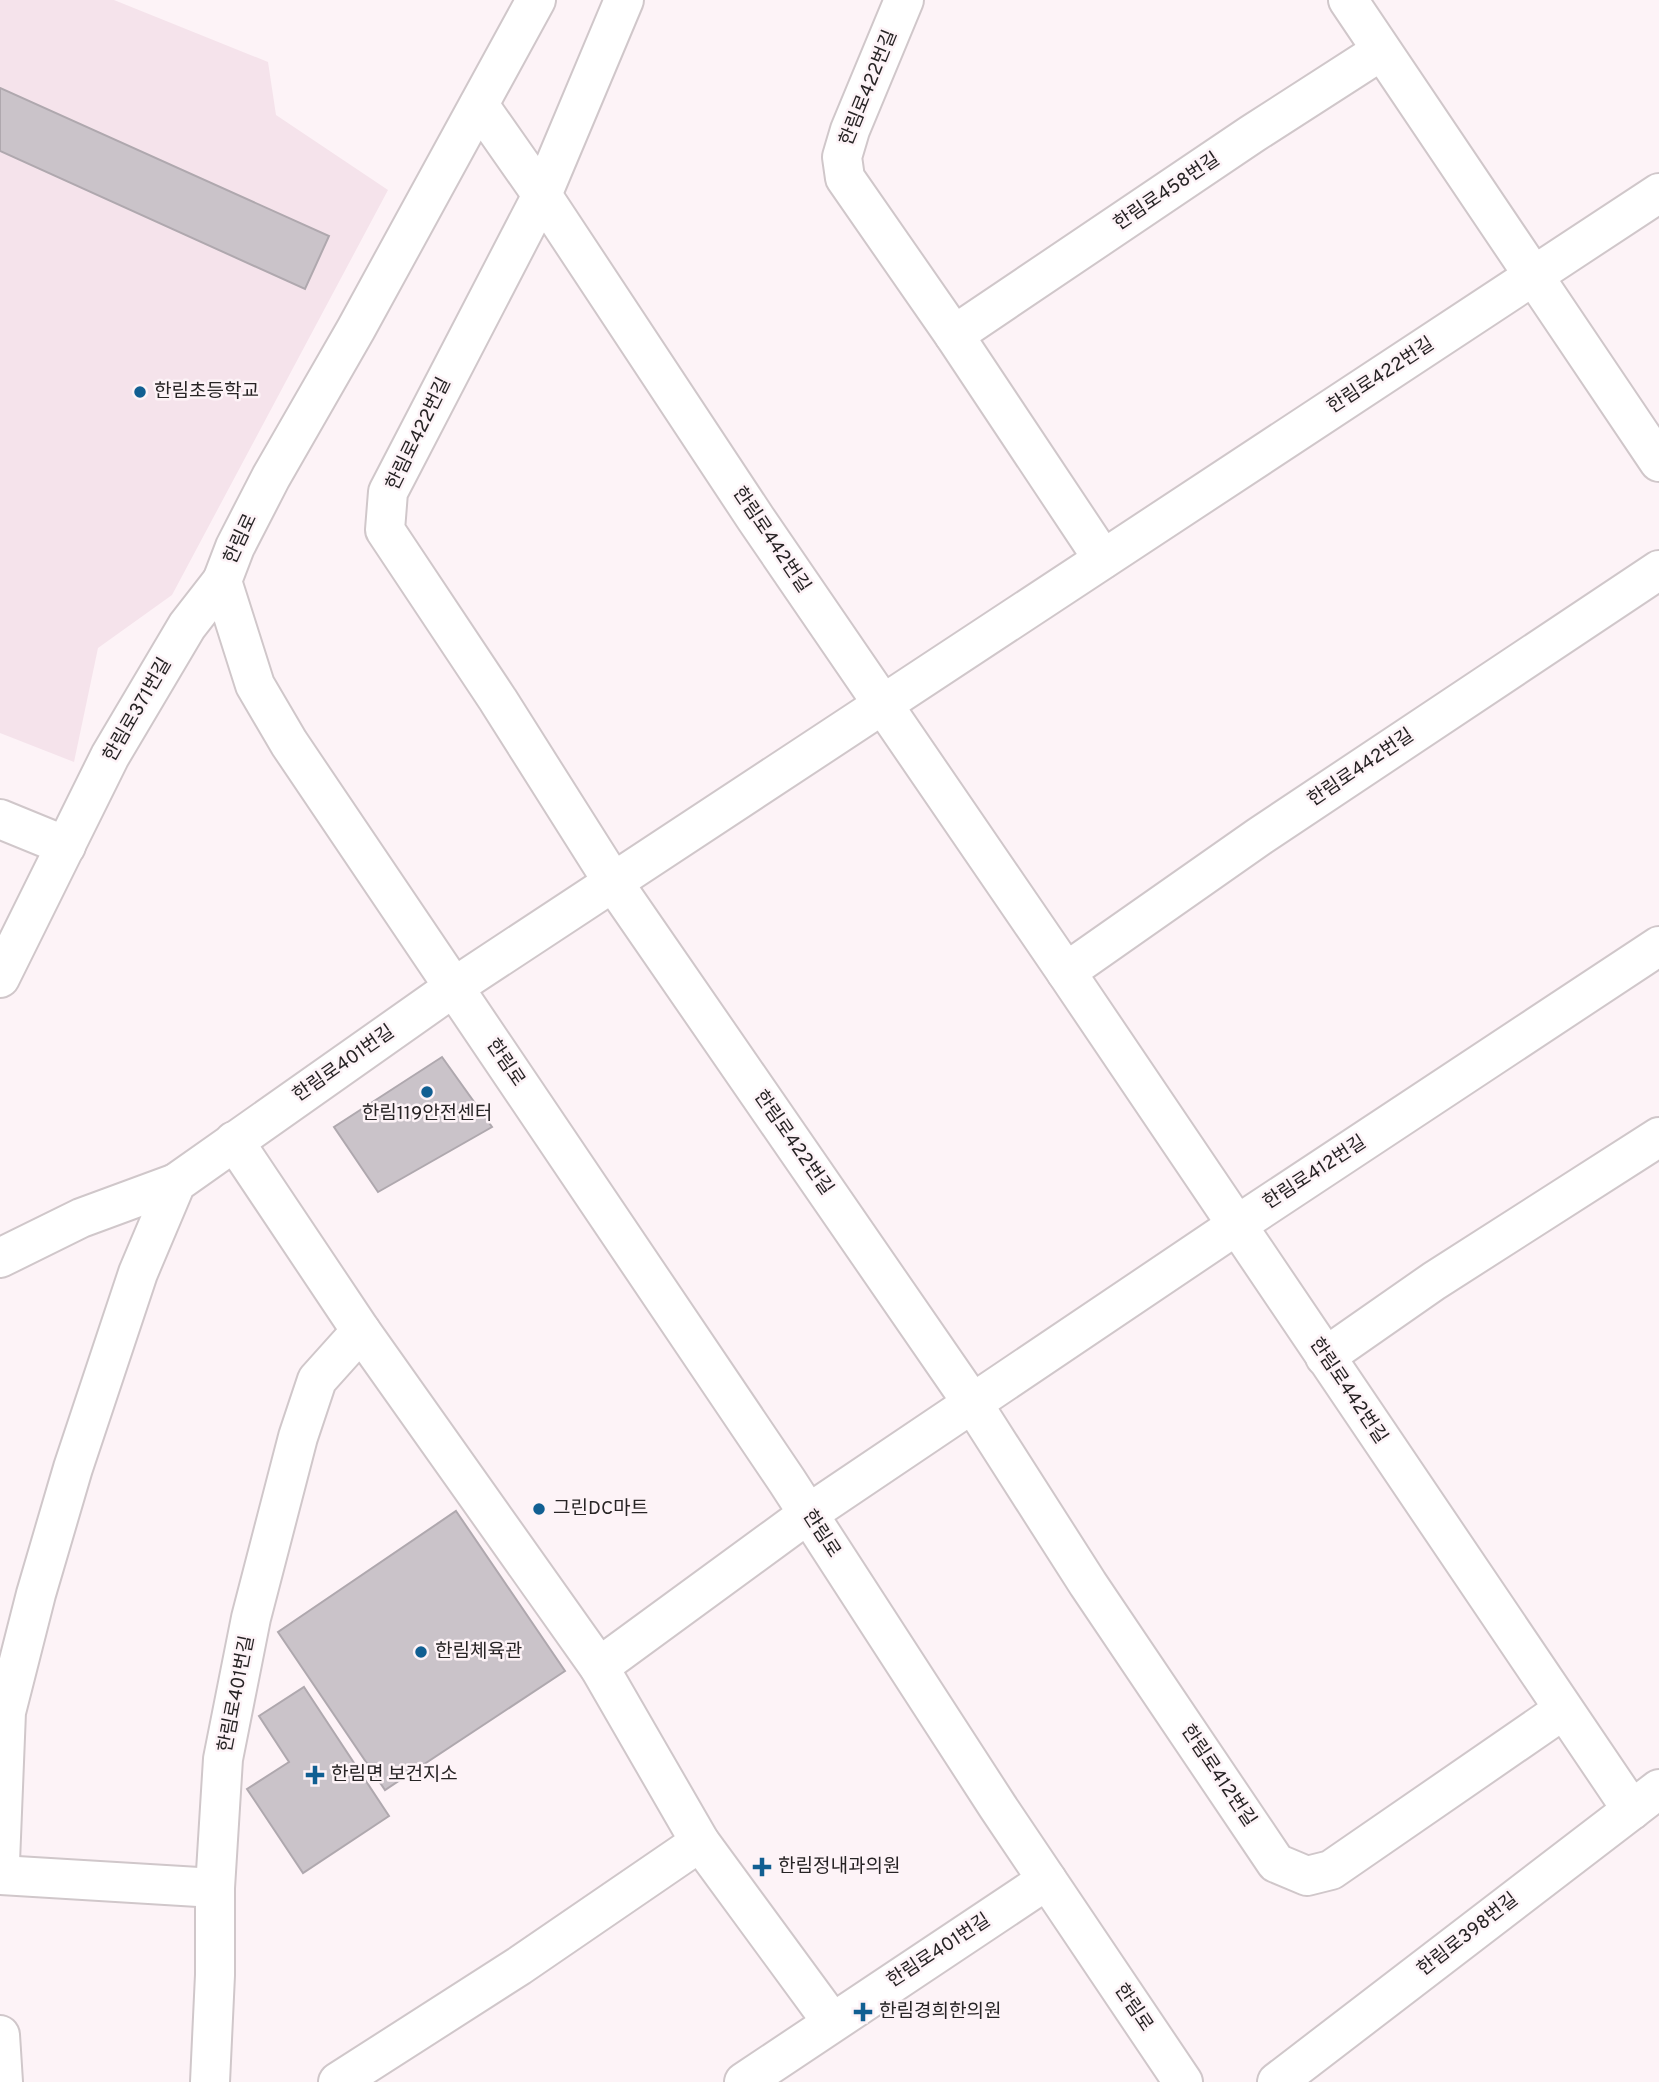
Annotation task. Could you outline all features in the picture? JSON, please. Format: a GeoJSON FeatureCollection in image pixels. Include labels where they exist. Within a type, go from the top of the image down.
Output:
{"type":"FeatureCollection","features":[{"type":"Feature","properties":{"kind":"street","name":"한림로"},"geometry":{"type":"LineString","coordinates":[[536,0],[356,329],[271,477],[235,547],[222,581],[255,685],[289,743],[808,1514],[1046,1880],[1183,2082]]}},
{"type":"Feature","properties":{"kind":"street","name":"한림로422번길"},"geometry":{"type":"LineString","coordinates":[[624,0],[542,195],[388,492],[385,530],[498,700],[613,882],[974,1404]]}},
{"type":"Feature","properties":{"kind":"street","name":"한림로422번길"},"geometry":{"type":"LineString","coordinates":[[904,0],[850,131],[842,157],[845,178],[954,335],[1103,559]]}},
{"type":"Feature","properties":{"kind":"street"},"geometry":{"type":"LineString","coordinates":[[1348,0],[1659,462]]}},
{"type":"Feature","properties":{"kind":"street","name":"한림로458번길"},"geometry":{"type":"LineString","coordinates":[[954,335],[1252,134],[1381,51]]}},
{"type":"Feature","properties":{"kind":"street","name":"한림로442번길"},"geometry":{"type":"LineString","coordinates":[[479,104],[882,705],[1066,972],[1563,1710],[1645,1799]]}},
{"type":"Feature","properties":{"kind":"street","name":"한림로422번길"},"geometry":{"type":"LineString","coordinates":[[454,986],[1659,193]]}},
{"type":"Feature","properties":{"kind":"street","name":"한림로442번길"},"geometry":{"type":"LineString","coordinates":[[1066,972],[1260,836],[1659,570]]}},
{"type":"Feature","properties":{"kind":"street","name":"한림로371번길"},"geometry":{"type":"LineString","coordinates":[[0,978],[110,756],[187,626],[222,581]]}},
{"type":"Feature","properties":{"kind":"street"},"geometry":{"type":"LineString","coordinates":[[0,819],[66,846]]}},
{"type":"Feature","properties":{"kind":"street","name":"한림로412번길"},"geometry":{"type":"LineString","coordinates":[[598,1667],[808,1514],[1237,1225],[1659,946]]}},
{"type":"Feature","properties":{"kind":"street","name":"한림로401번길"},"geometry":{"type":"LineString","coordinates":[[0,1258],[81,1218],[176,1183],[454,986]]}},
{"type":"Feature","properties":{"kind":"street"},"geometry":{"type":"LineString","coordinates":[[1325,1357],[1434,1281],[1659,1137]]}},
{"type":"Feature","properties":{"kind":"street"},"geometry":{"type":"LineString","coordinates":[[234,1141],[361,1331],[598,1667],[700,1842],[832,2022]]}},
{"type":"Feature","properties":{"kind":"street"},"geometry":{"type":"LineString","coordinates":[[0,1862],[6,1712],[36,1594],[73,1468],[138,1273],[176,1183]]}},
{"type":"Feature","properties":{"kind":"street","name":"한림로401번길"},"geometry":{"type":"LineString","coordinates":[[210,2082],[215,1975],[215,1888],[223,1759],[251,1618],[298,1437],[317,1380],[361,1331]]}},
{"type":"Feature","properties":{"kind":"street","name":"한림로412번길"},"geometry":{"type":"LineString","coordinates":[[974,1404],[1088,1584],[1276,1863],[1307,1876],[1331,1870],[1563,1710]]}},
{"type":"Feature","properties":{"kind":"street","name":"한림로398번길"},"geometry":{"type":"LineString","coordinates":[[1277,2082],[1645,1799]]}},
{"type":"Feature","properties":{"kind":"street"},"geometry":{"type":"LineString","coordinates":[[338,2082],[519,1966],[700,1842]]}},
{"type":"Feature","properties":{"kind":"street"},"geometry":{"type":"LineString","coordinates":[[0,1875],[215,1888]]}},
{"type":"Feature","properties":{"kind":"street","name":"한림로401번길"},"geometry":{"type":"LineString","coordinates":[[744,2082],[1046,1880]]}},
{"type":"Feature","properties":{"kind":"street"},"geometry":{"type":"LineString","coordinates":[[0,2035],[4,2082]]}},
{"type":"Feature","properties":{"kind":"shaded area","name":"한림초등학교"},"geometry":{"type":"Polygon","coordinates":[[[0,0],[114,0],[268,62],[276,115],[388,190],[172,595],[98,648],[74,762],[0,733],[0,0]]]}},
{"type":"Feature","properties":{"kind":"building"},"geometry":{"type":"Polygon","coordinates":[[[0,88],[329,236],[305,289],[0,151],[0,88]]]}},
{"type":"Feature","properties":{"kind":"building","name":"한림119안전센터"},"geometry":{"type":"Polygon","coordinates":[[[442,1057],[492,1127],[378,1192],[334,1127],[442,1057]]]}},
{"type":"Feature","properties":{"kind":"building","name":"한림체육관"},"geometry":{"type":"Polygon","coordinates":[[[456,1511],[565,1671],[385,1790],[278,1632],[456,1511]]]}},
{"type":"Feature","properties":{"kind":"building","name":"한림면 보건지소"},"geometry":{"type":"Polygon","coordinates":[[[304,1687],[389,1816],[303,1873],[247,1789],[289,1762],[259,1716],[304,1687]]]}},
{"type":"Feature","properties":{"kind":"place","name":"한림초등학교"},"geometry":{"type":"Point","coordinates":[140,392]}},
{"type":"Feature","properties":{"kind":"place","name":"한림119안전센터"},"geometry":{"type":"Point","coordinates":[427,1092]}},
{"type":"Feature","properties":{"kind":"place","name":"그린DC마트"},"geometry":{"type":"Point","coordinates":[539,1509]}},
{"type":"Feature","properties":{"kind":"place","name":"한림체육관"},"geometry":{"type":"Point","coordinates":[421,1652]}},
{"type":"Feature","properties":{"kind":"place","name":"한림면 보건지소"},"geometry":{"type":"Point","coordinates":[315,1775]}},
{"type":"Feature","properties":{"kind":"place","name":"한림정내과의원"},"geometry":{"type":"Point","coordinates":[762,1867]}},
{"type":"Feature","properties":{"kind":"place","name":"한림경희한의원"},"geometry":{"type":"Point","coordinates":[863,2012]}}]}
